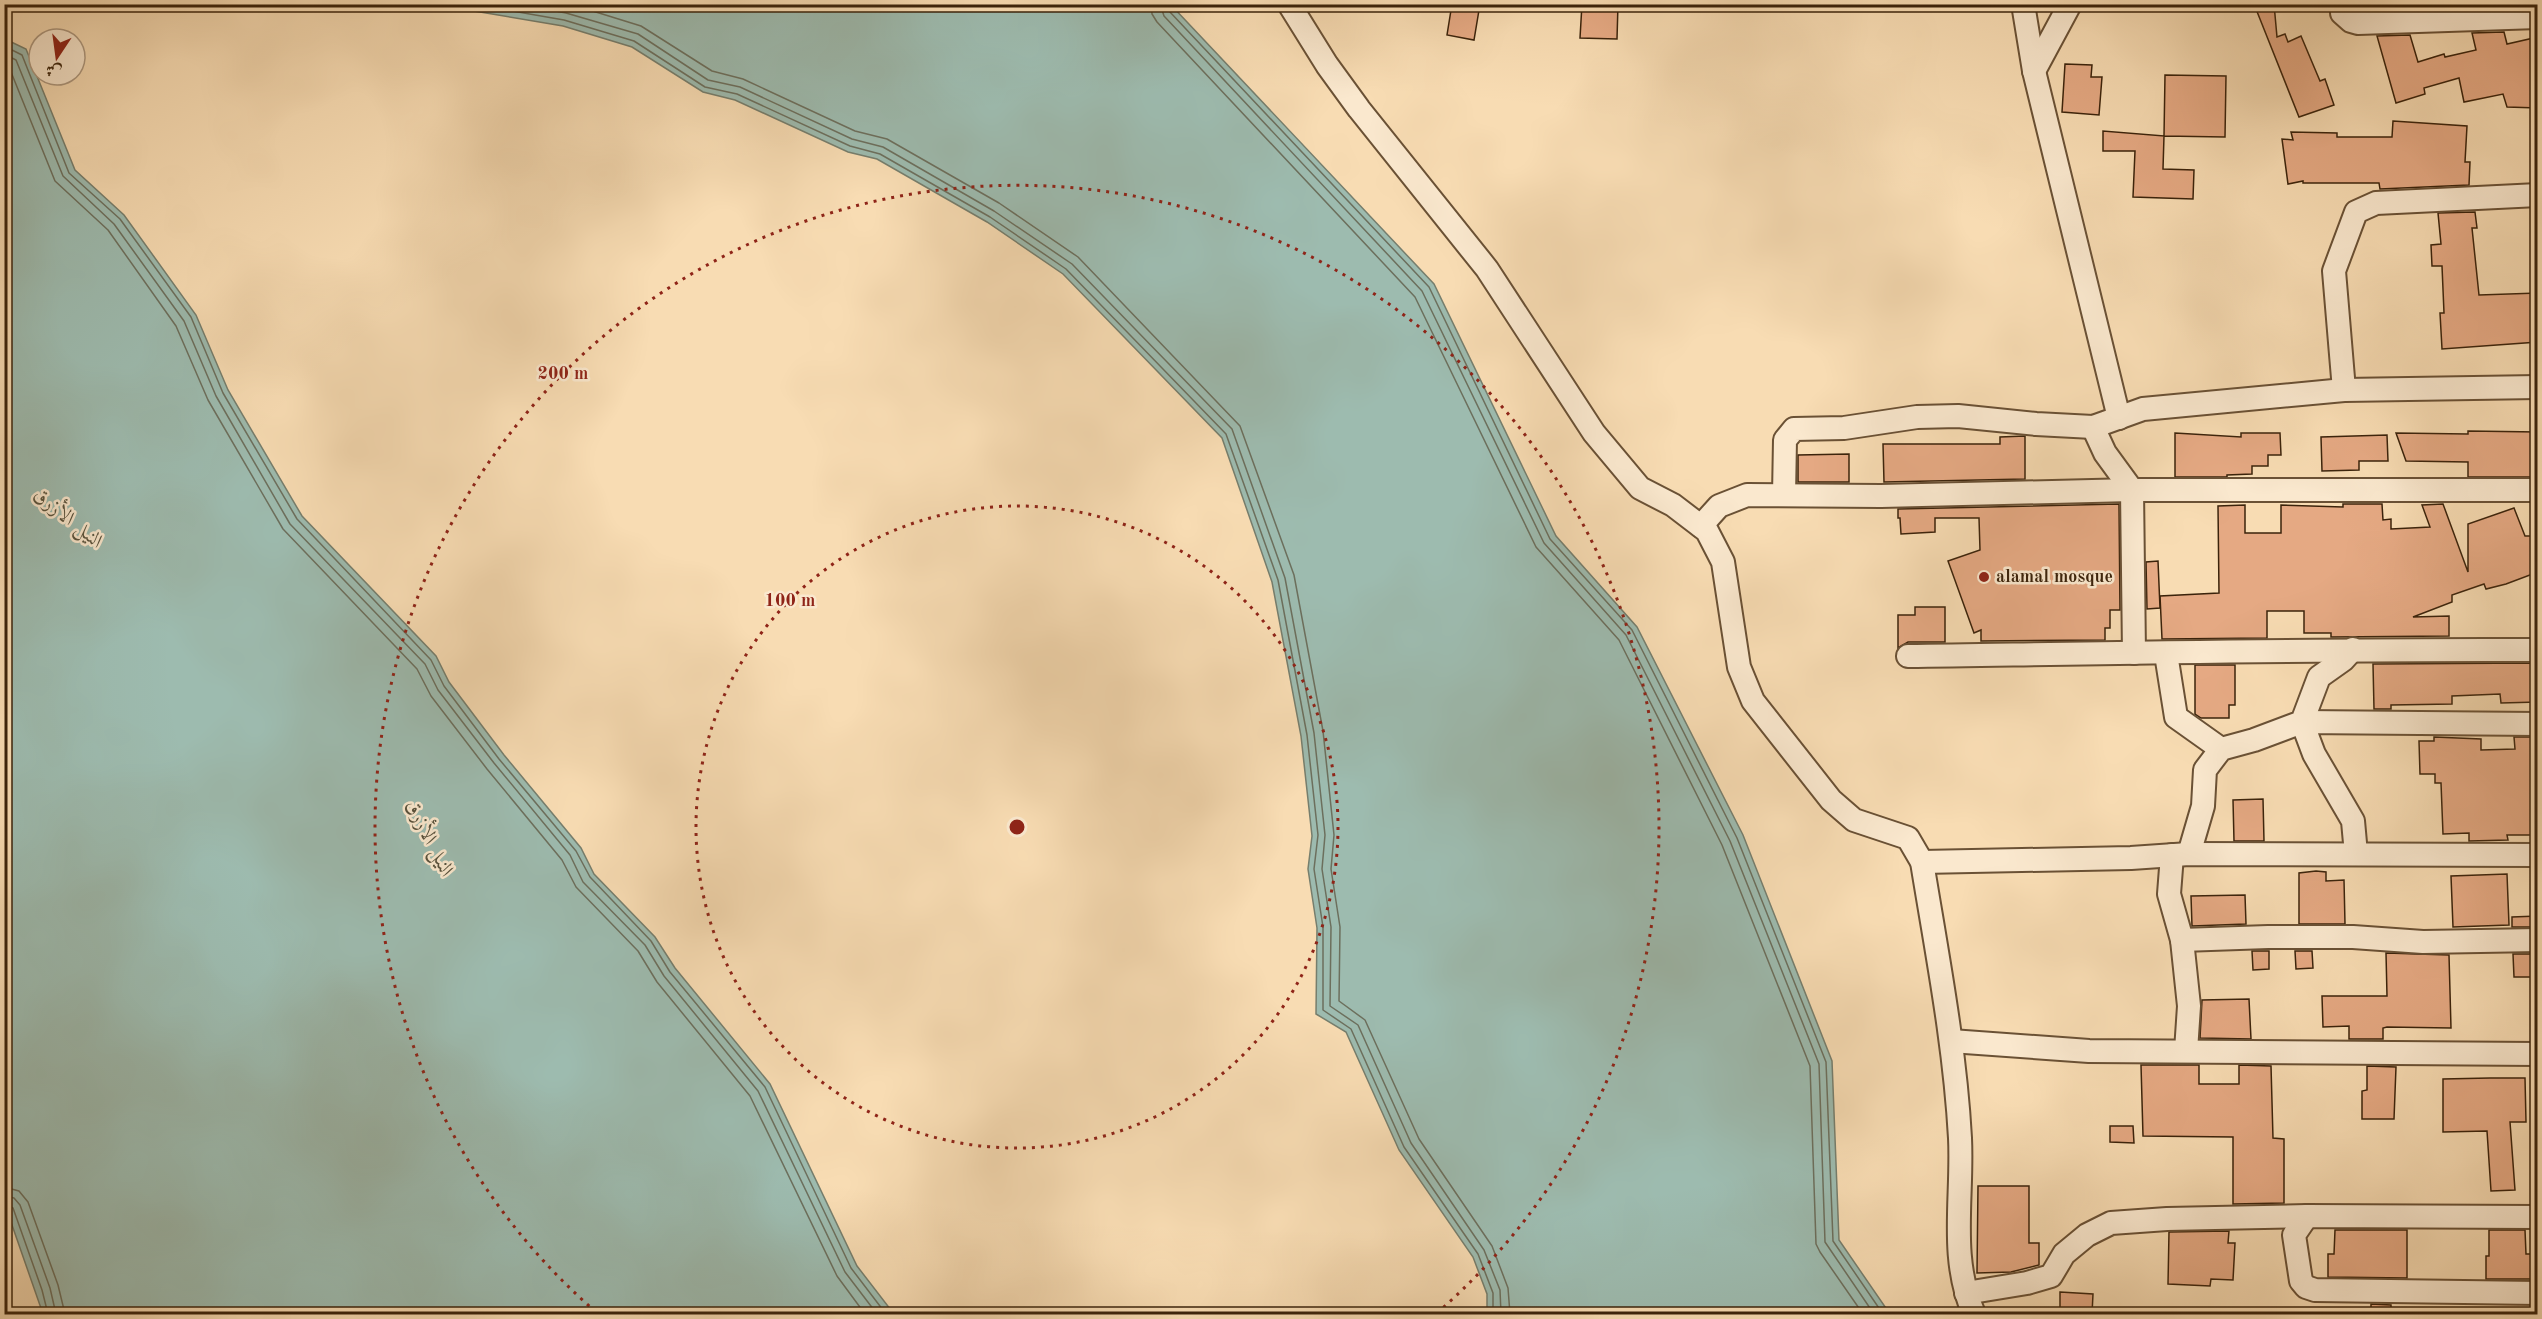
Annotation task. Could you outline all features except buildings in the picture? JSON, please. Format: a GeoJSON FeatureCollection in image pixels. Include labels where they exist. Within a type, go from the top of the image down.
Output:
{"type":"FeatureCollection","features":[{"type":"Feature","properties":{"kind":"street"},"geometry":{"type":"LineString","coordinates":[[1289,4],[1327,65],[1359,109],[1487,269],[1594,433],[1640,488],[1673,505],[1707,531],[1723,562],[1739,667],[1753,701],[1831,800],[1854,820],[1908,838],[1922,862],[1951,1041],[1960,1140],[1958,1238],[1963,1285],[1974,1314]]}},
{"type":"Feature","properties":{"kind":"street"},"geometry":{"type":"LineString","coordinates":[[2023,4],[2034,71],[2119,417]]}},
{"type":"Feature","properties":{"kind":"street"},"geometry":{"type":"LineString","coordinates":[[2034,71],[2070,4]]}},
{"type":"Feature","properties":{"kind":"street"},"geometry":{"type":"LineString","coordinates":[[2342,4],[2342,13],[2351,21],[2358,23],[2538,17]]}},
{"type":"Feature","properties":{"kind":"street"},"geometry":{"type":"LineString","coordinates":[[2344,390],[2334,271],[2356,212],[2376,203],[2538,195]]}},
{"type":"Feature","properties":{"kind":"street"},"geometry":{"type":"LineString","coordinates":[[1784,495],[1785,440],[1794,429],[1844,429],[1917,417],[1958,416],[2094,427],[2143,409],[2344,390],[2538,387]]}},
{"type":"Feature","properties":{"kind":"street"},"geometry":{"type":"LineString","coordinates":[[2094,427],[2105,453],[2132,490],[2134,653]]}},
{"type":"Feature","properties":{"kind":"street"},"geometry":{"type":"LineString","coordinates":[[1701,526],[1719,506],[1747,495],[1984,494],[2132,490],[2538,490]]}},
{"type":"Feature","properties":{"kind":"street"},"geometry":{"type":"LineString","coordinates":[[1908,656],[2166,654],[2353,649],[2538,650]]}},
{"type":"Feature","properties":{"kind":"street"},"geometry":{"type":"LineString","coordinates":[[2353,649],[2343,660],[2319,677],[2302,722],[2314,754],[2353,821],[2356,854]]}},
{"type":"Feature","properties":{"kind":"street"},"geometry":{"type":"LineString","coordinates":[[2166,654],[2176,717],[2221,749]]}},
{"type":"Feature","properties":{"kind":"street"},"geometry":{"type":"LineString","coordinates":[[2186,1051],[2189,1006],[2182,940],[2169,894],[2180,855],[2203,806],[2205,770],[2221,749],[2254,740],[2302,722],[2538,724]]}},
{"type":"Feature","properties":{"kind":"street"},"geometry":{"type":"LineString","coordinates":[[1922,862],[2180,855],[2538,855]]}},
{"type":"Feature","properties":{"kind":"street"},"geometry":{"type":"LineString","coordinates":[[2182,940],[2278,937],[2353,937],[2423,942],[2538,940]]}},
{"type":"Feature","properties":{"kind":"street"},"geometry":{"type":"LineString","coordinates":[[1951,1041],[2089,1051],[2538,1054]]}},
{"type":"Feature","properties":{"kind":"street"},"geometry":{"type":"LineString","coordinates":[[1966,1293],[2051,1276],[2064,1254],[2087,1235],[2111,1223],[2307,1215],[2538,1217]]}},
{"type":"Feature","properties":{"kind":"street"},"geometry":{"type":"LineString","coordinates":[[2307,1215],[2294,1235],[2301,1281],[2306,1287],[2316,1290],[2538,1293]]}},
{"type":"Feature","properties":{"kind":"water"},"geometry":{"type":"Polygon","coordinates":[[[438,5],[1171,5],[1434,284],[1556,536],[1637,627],[1743,835],[1832,1061],[1839,1240],[1890,1314],[1487,1314],[1487,1294],[1473,1257],[1399,1150],[1346,1032],[1316,1014],[1317,928],[1308,869],[1312,836],[1301,736],[1272,582],[1222,438],[1063,274],[987,222],[877,159],[848,152],[735,100],[703,92],[632,47],[563,26],[438,5]]]}},
{"type":"Feature","properties":{"kind":"water","name":"النيل الأزرق"},"geometry":{"type":"Polygon","coordinates":[[[5,39],[26,49],[27,87],[41,87],[75,170],[124,215],[196,315],[228,390],[302,516],[436,656],[449,682],[504,755],[581,848],[594,874],[655,937],[675,968],[770,1084],[857,1266],[894,1314],[43,1314],[4,1202],[5,39]]]}},
{"type":"Feature","properties":{"kind":"place","name":"alamal mosque"},"geometry":{"type":"Point","coordinates":[1984,577]}}]}
